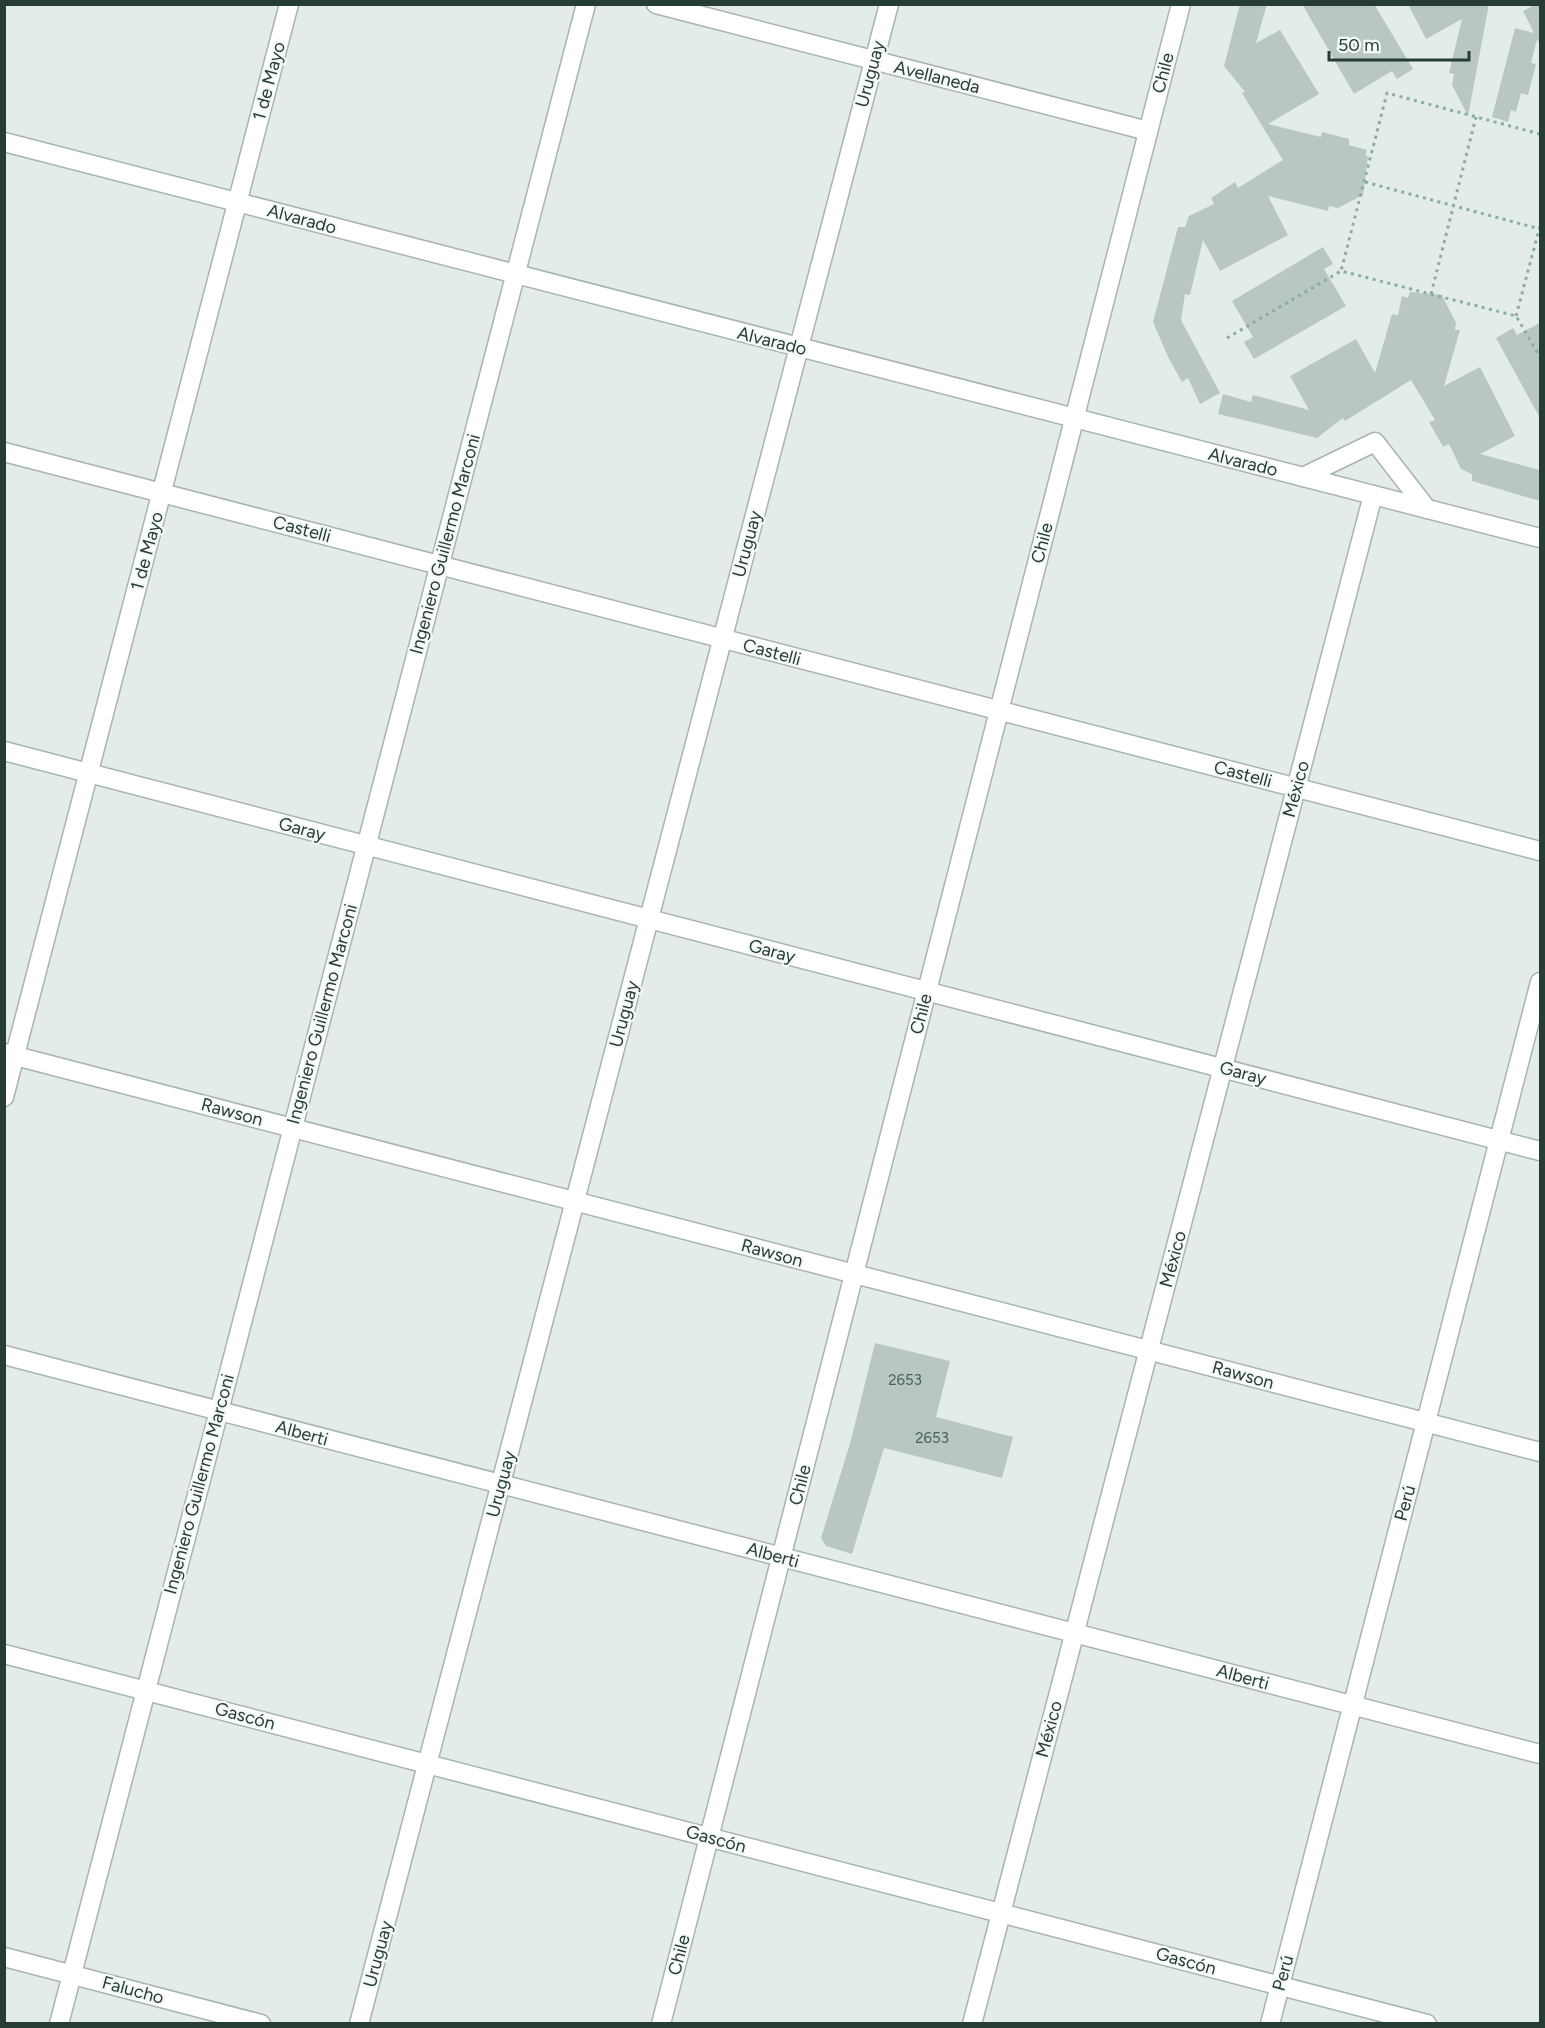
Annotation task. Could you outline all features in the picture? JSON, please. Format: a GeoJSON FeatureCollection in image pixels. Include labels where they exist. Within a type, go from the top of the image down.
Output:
{"type":"FeatureCollection","features":[{"type":"Feature","properties":{"kind":"street","name":"1 de Mayo"},"geometry":{"type":"LineString","coordinates":[[4,1098],[10,1054],[89,773],[289,4]]}},
{"type":"Feature","properties":{"kind":"street","name":"Ingeniero Guillermo Marconi"},"geometry":{"type":"LineString","coordinates":[[59,2024],[586,4]]}},
{"type":"Feature","properties":{"kind":"street","name":"Avellaneda"},"geometry":{"type":"LineString","coordinates":[[656,4],[1148,131]]}},
{"type":"Feature","properties":{"kind":"street","name":"Uruguay"},"geometry":{"type":"LineString","coordinates":[[359,2024],[889,4]]}},
{"type":"Feature","properties":{"kind":"street","name":"Chile"},"geometry":{"type":"LineString","coordinates":[[662,2024],[1181,4]]}},
{"type":"Feature","properties":{"kind":"street","name":"Alvarado"},"geometry":{"type":"LineString","coordinates":[[4,142],[1540,538]]}},
{"type":"Feature","properties":{"kind":"street"},"geometry":{"type":"LineString","coordinates":[[1304,477],[1375,442],[1428,509]]}},
{"type":"Feature","properties":{"kind":"street","name":"Castelli"},"geometry":{"type":"LineString","coordinates":[[4,452],[1540,851]]}},
{"type":"Feature","properties":{"kind":"street","name":"México"},"geometry":{"type":"LineString","coordinates":[[972,2024],[1373,495]]}},
{"type":"Feature","properties":{"kind":"street","name":"Garay"},"geometry":{"type":"LineString","coordinates":[[4,752],[1540,1151]]}},
{"type":"Feature","properties":{"kind":"street","name":"Perú"},"geometry":{"type":"LineString","coordinates":[[1270,2024],[1540,982]]}},
{"type":"Feature","properties":{"kind":"street","name":"Rawson"},"geometry":{"type":"LineString","coordinates":[[10,1054],[1540,1452]]}},
{"type":"Feature","properties":{"kind":"street","name":"Alberti"},"geometry":{"type":"LineString","coordinates":[[4,1355],[1540,1754]]}},
{"type":"Feature","properties":{"kind":"street","name":"Gascón"},"geometry":{"type":"LineString","coordinates":[[4,1654],[1427,2024]]}},
{"type":"Feature","properties":{"kind":"street","name":"Falucho"},"geometry":{"type":"LineString","coordinates":[[4,1957],[261,2024]]}},
{"type":"Feature","properties":{"kind":"path"},"geometry":{"type":"LineString","coordinates":[[1341,271],[1387,93],[1540,134]]}},
{"type":"Feature","properties":{"kind":"path"},"geometry":{"type":"LineString","coordinates":[[1431,294],[1476,117]]}},
{"type":"Feature","properties":{"kind":"path"},"geometry":{"type":"LineString","coordinates":[[1364,182],[1540,227],[1516,316]]}},
{"type":"Feature","properties":{"kind":"path"},"geometry":{"type":"LineString","coordinates":[[1227,338],[1341,271],[1516,316],[1540,357]]}},
{"type":"Feature","properties":{"kind":"building"},"geometry":{"type":"Polygon","coordinates":[[[1240,4],[1267,4],[1256,43],[1280,30],[1319,94],[1268,124],[1321,137],[1322,132],[1349,139],[1349,145],[1367,150],[1365,156],[1368,156],[1363,195],[1338,208],[1329,206],[1328,211],[1268,196],[1288,235],[1220,271],[1203,240],[1190,295],[1185,294],[1181,320],[1220,393],[1200,404],[1188,378],[1182,382],[1153,322],[1178,227],[1185,227],[1189,216],[1214,204],[1211,198],[1235,182],[1238,188],[1283,160],[1242,93],[1245,92],[1224,66],[1240,4]]]}},
{"type":"Feature","properties":{"kind":"building"},"geometry":{"type":"Polygon","coordinates":[[[1302,4],[1374,4],[1413,69],[1397,79],[1392,71],[1354,94],[1302,4]]]}},
{"type":"Feature","properties":{"kind":"building"},"geometry":{"type":"Polygon","coordinates":[[[1408,4],[1489,4],[1468,116],[1452,85],[1454,74],[1449,73],[1462,19],[1426,39],[1408,4]]]}},
{"type":"Feature","properties":{"kind":"building"},"geometry":{"type":"Polygon","coordinates":[[[1540,4],[1540,45],[1537,39],[1531,63],[1536,64],[1528,95],[1521,93],[1516,112],[1511,110],[1508,122],[1492,117],[1515,28],[1534,33],[1523,11],[1540,4]]]}},
{"type":"Feature","properties":{"kind":"building"},"geometry":{"type":"Polygon","coordinates":[[[1323,247],[1333,264],[1324,269],[1346,306],[1254,359],[1244,342],[1253,337],[1232,301],[1323,247]]]}},
{"type":"Feature","properties":{"kind":"building"},"geometry":{"type":"Polygon","coordinates":[[[1410,292],[1442,295],[1456,323],[1455,330],[1460,330],[1444,386],[1480,367],[1515,436],[1480,454],[1540,470],[1540,501],[1472,481],[1472,474],[1461,469],[1449,444],[1443,447],[1429,422],[1435,420],[1411,380],[1345,421],[1343,418],[1317,438],[1218,414],[1223,394],[1251,402],[1253,395],[1309,410],[1290,376],[1356,339],[1375,373],[1392,314],[1398,315],[1402,296],[1408,298],[1410,292]]]}},
{"type":"Feature","properties":{"kind":"building"},"geometry":{"type":"Polygon","coordinates":[[[1540,323],[1540,418],[1496,338],[1513,328],[1517,335],[1540,323]]]}},
{"type":"Feature","properties":{"kind":"building"},"geometry":{"type":"Polygon","coordinates":[[[875,1343],[950,1361],[936,1417],[1013,1437],[1002,1478],[884,1448],[852,1554],[826,1546],[821,1538],[851,1440],[875,1343]]]}}]}
